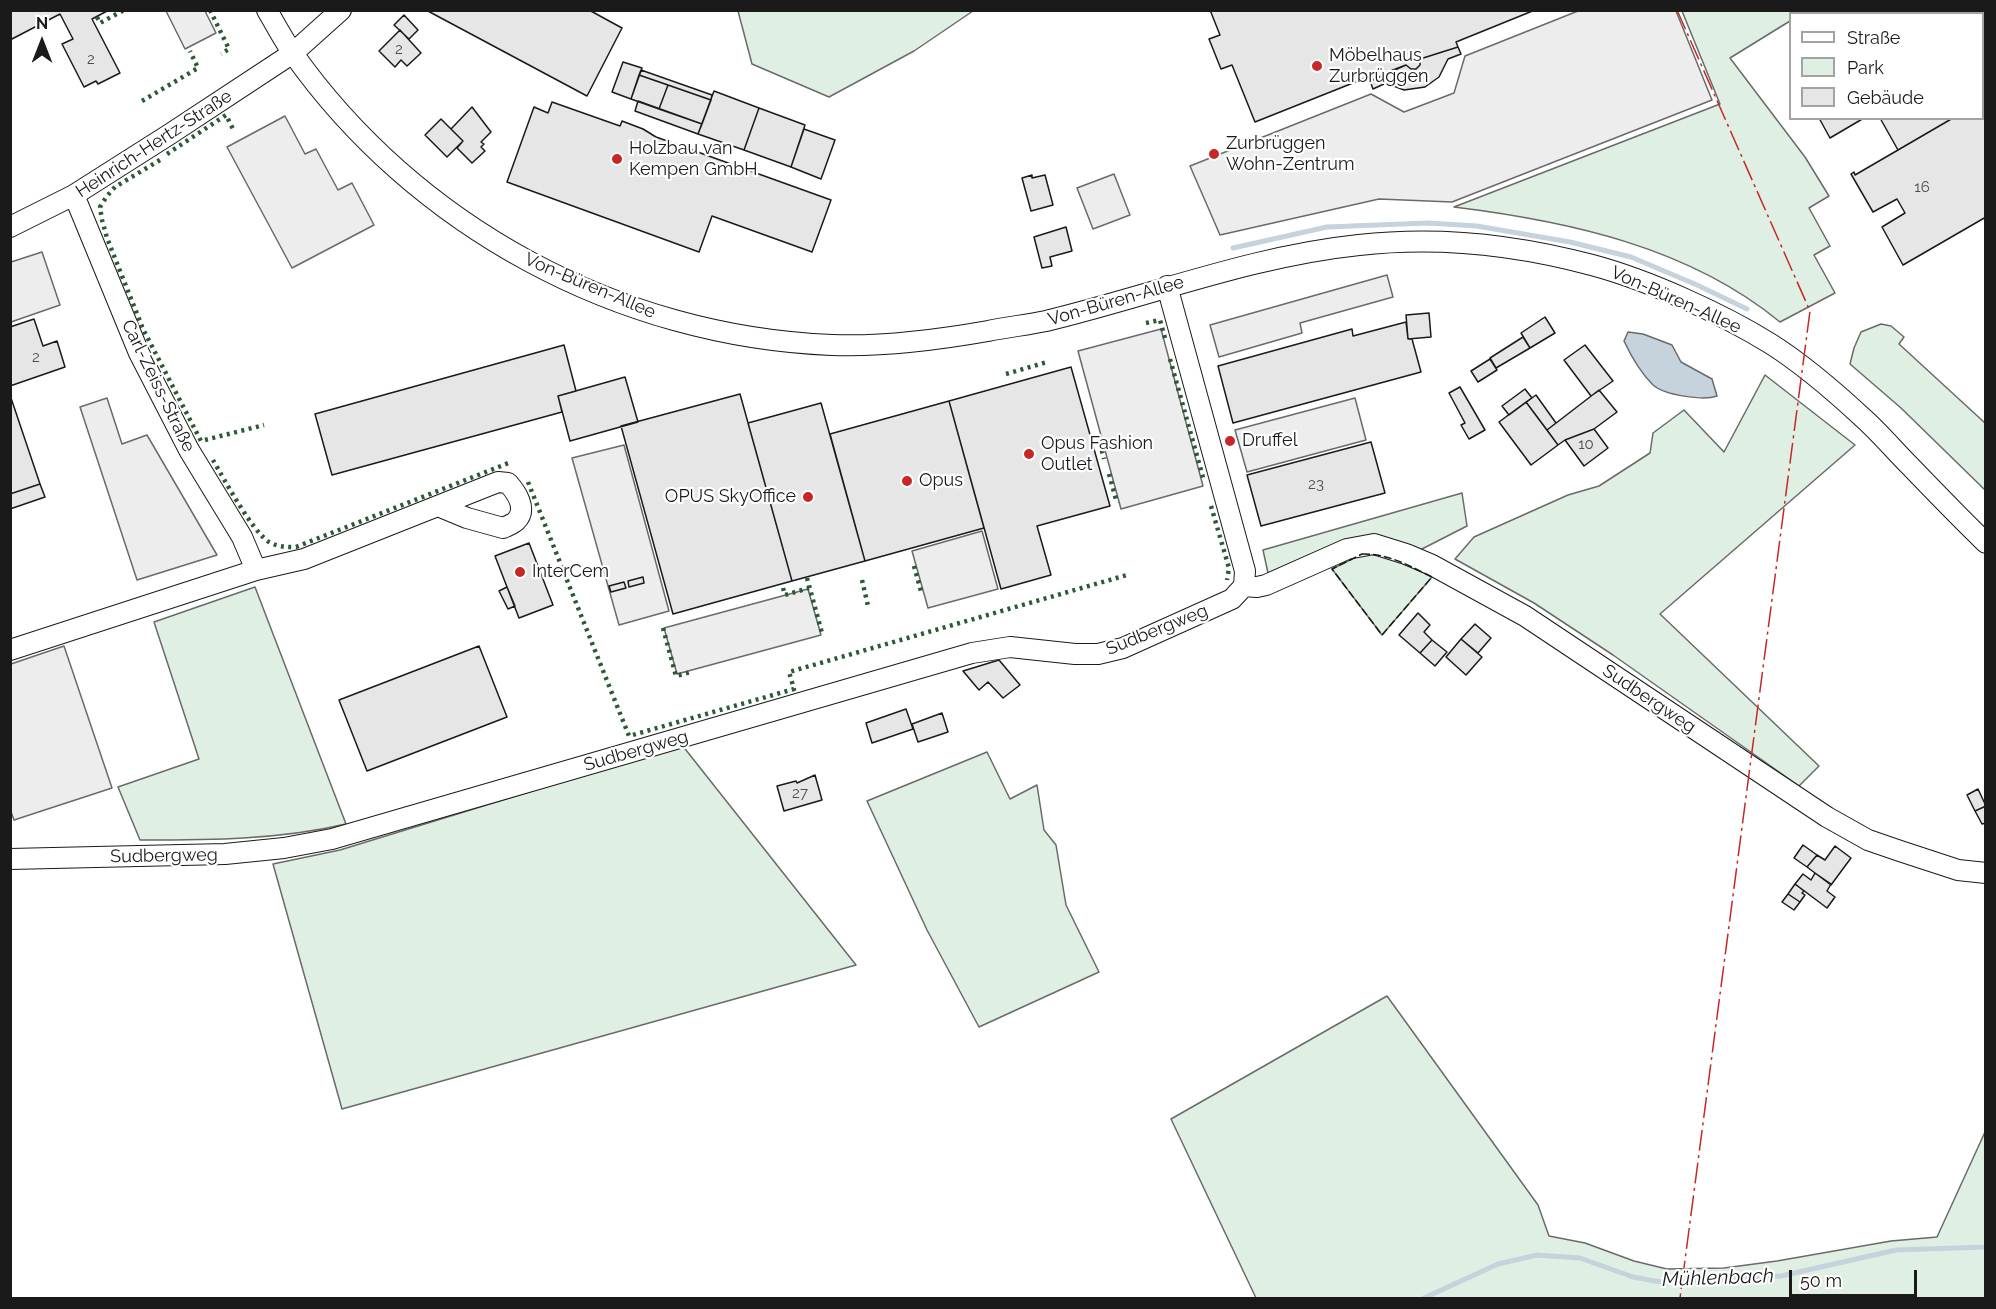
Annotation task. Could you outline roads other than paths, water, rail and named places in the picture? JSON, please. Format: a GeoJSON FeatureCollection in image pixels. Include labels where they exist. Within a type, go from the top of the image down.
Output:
{"type":"FeatureCollection","features":[{"type":"Feature","properties":{"kind":"street","name":"Von-Büren-Allee"},"geometry":{"type":"LineString","coordinates":[[267,10],[293,53],[347,120],[381,155],[452,214],[544,270],[605,297],[669,320],[757,338],[834,345],[915,342],[1044,321],[1167,286],[1287,257],[1360,244],[1451,241],[1547,254],[1597,266],[1643,282],[1688,301],[1769,343],[1807,369],[1865,419],[1986,543]]}},
{"type":"Feature","properties":{"kind":"street","name":"Heinrich-Hertz-Straße"},"geometry":{"type":"LineString","coordinates":[[10,227],[74,195],[293,53],[340,10]]}},
{"type":"Feature","properties":{"kind":"street","name":"Carl-Zeiss-Straße"},"geometry":{"type":"LineString","coordinates":[[74,195],[139,353],[189,450],[242,537],[256,570]]}},
{"type":"Feature","properties":{"kind":"street"},"geometry":{"type":"LineString","coordinates":[[1167,286],[1245,571],[1244,586]]}},
{"type":"Feature","properties":{"kind":"street"},"geometry":{"type":"LineString","coordinates":[[10,650],[256,570],[304,559],[438,506]]}},
{"type":"Feature","properties":{"kind":"street","name":"Sudbergweg"},"geometry":{"type":"LineString","coordinates":[[10,859],[225,854],[284,848],[332,839],[972,653],[1010,647],[1075,654],[1098,654],[1123,648],[1232,598],[1244,586],[1266,585],[1347,549],[1374,544],[1406,554],[1432,566],[1525,616],[1827,817],[1868,840],[1958,870],[1986,873]]}},
{"type":"Feature","properties":{"kind":"waterway"},"geometry":{"type":"LineString","coordinates":[[1233,248],[1327,227],[1428,223],[1477,226],[1570,242],[1631,257],[1747,309]]}},
{"type":"Feature","properties":{"kind":"waterway","name":"Mühlenbach"},"geometry":{"type":"LineString","coordinates":[[1424,1298],[1498,1264],[1537,1255],[1580,1258],[1633,1277],[1666,1283],[1781,1276],[1896,1250],[1986,1247]]}},
{"type":"Feature","properties":{"kind":"place","name":"Möbelhaus Zurbrüggen"},"geometry":{"type":"Point","coordinates":[1317,66]}},
{"type":"Feature","properties":{"kind":"place","name":"Zurbrüggen Wohn-Zentrum"},"geometry":{"type":"Point","coordinates":[1214,154]}},
{"type":"Feature","properties":{"kind":"place","name":"Holzbau van Kempen GmbH"},"geometry":{"type":"Point","coordinates":[617,159]}},
{"type":"Feature","properties":{"kind":"place","name":"Druffel"},"geometry":{"type":"Point","coordinates":[1230,441]}},
{"type":"Feature","properties":{"kind":"place","name":"Opus Fashion Outlet"},"geometry":{"type":"Point","coordinates":[1029,454]}},
{"type":"Feature","properties":{"kind":"place","name":"Opus"},"geometry":{"type":"Point","coordinates":[907,481]}},
{"type":"Feature","properties":{"kind":"place","name":"OPUS SkyOffice"},"geometry":{"type":"Point","coordinates":[808,497]}},
{"type":"Feature","properties":{"kind":"place","name":"InterCem"},"geometry":{"type":"Point","coordinates":[520,572]}}]}
